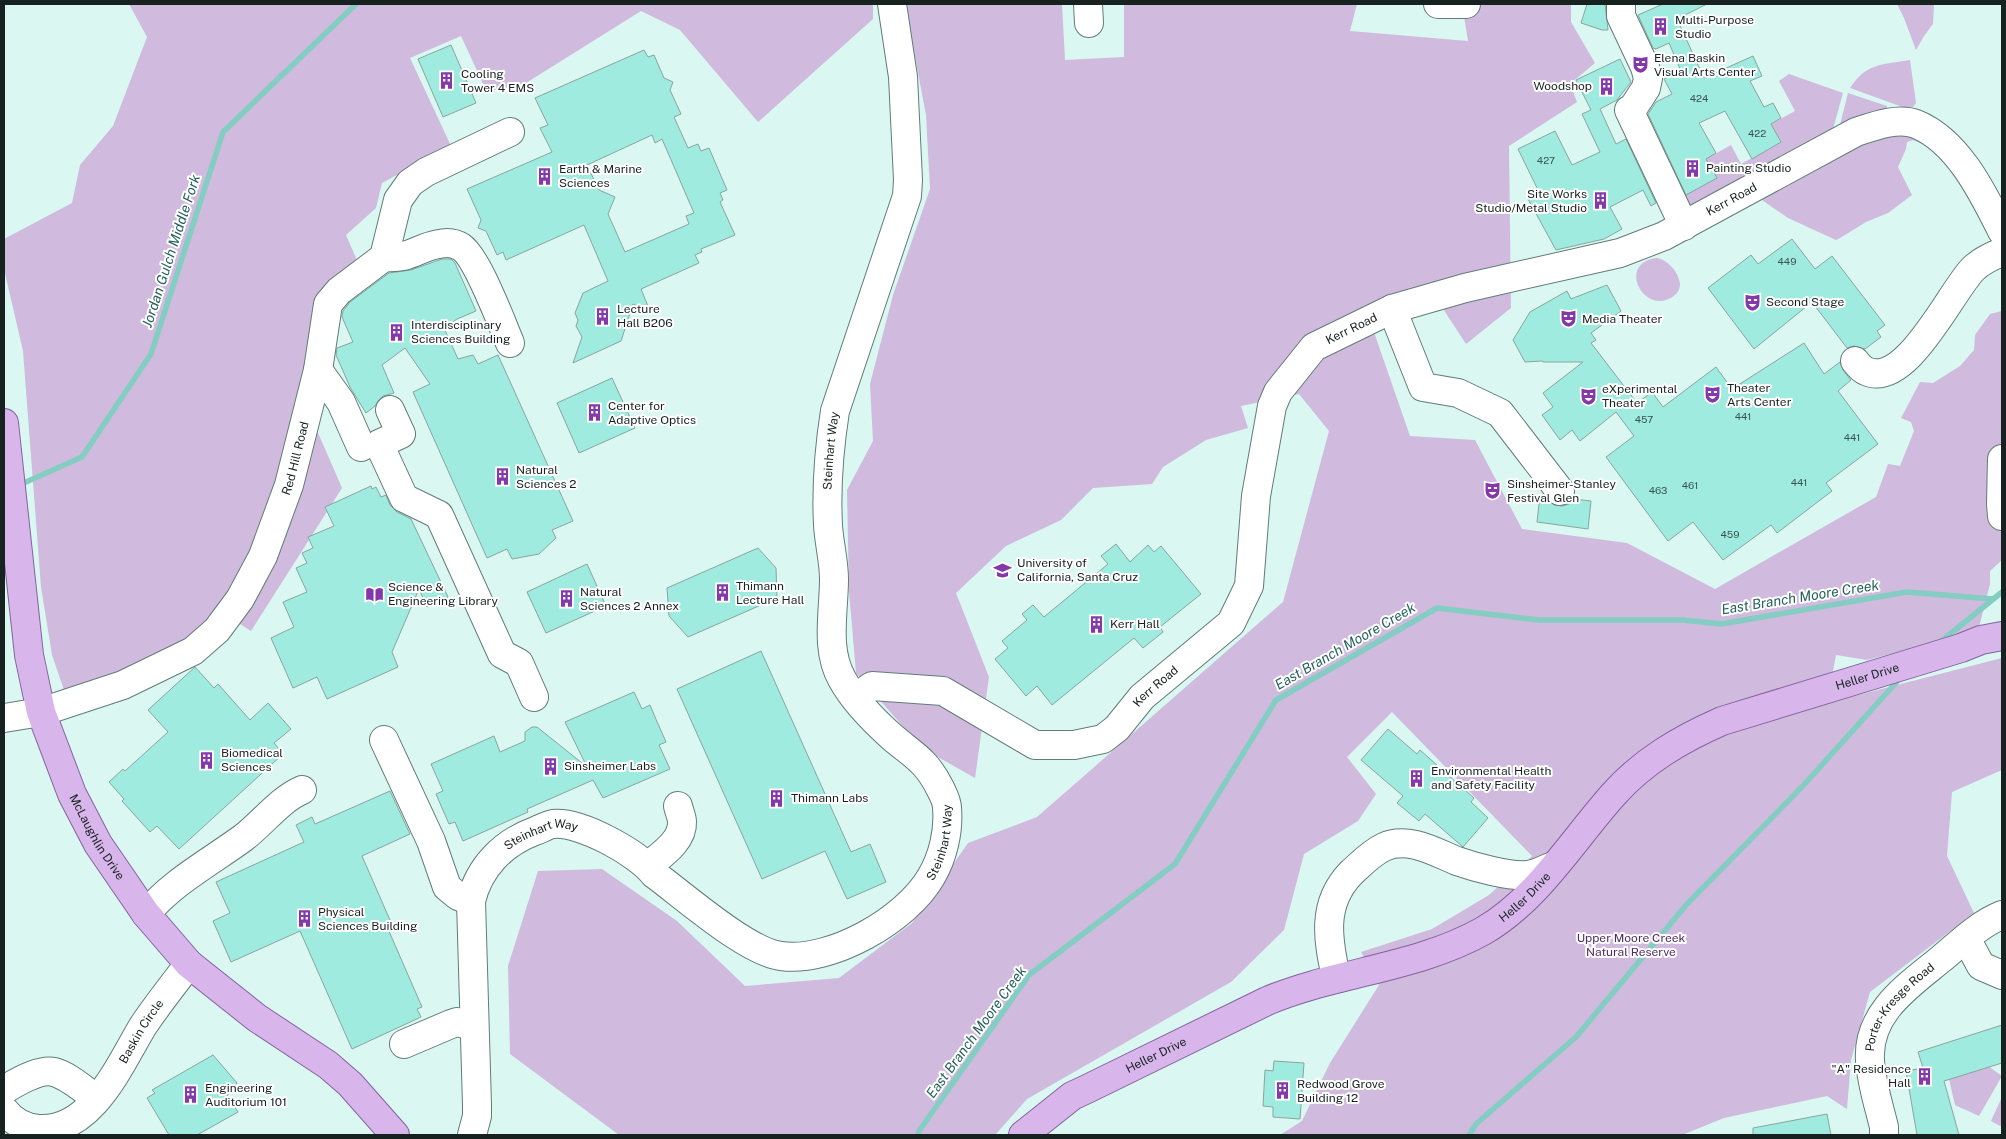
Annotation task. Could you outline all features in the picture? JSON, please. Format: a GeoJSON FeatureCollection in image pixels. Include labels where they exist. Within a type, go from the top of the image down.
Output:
{"type":"FeatureCollection","features":[{"type":"Feature","properties":{"kind":"main road","name":"McLaughlin Drive"},"geometry":{"type":"LineString","coordinates":[[4,423],[29,655],[41,712],[72,794],[98,844],[146,914],[189,964],[257,1018],[328,1065],[350,1084],[395,1135]]}},
{"type":"Feature","properties":{"kind":"main road","name":"Heller Drive"},"geometry":{"type":"LineString","coordinates":[[1023,1135],[1072,1096],[1267,1001],[1336,977],[1436,951],[1483,931],[1516,907],[1614,794],[1642,767],[1685,738],[1722,721],[1961,648],[1981,640],[2002,636]]}},
{"type":"Feature","properties":{"kind":"street","name":"Steinhart Way"},"geometry":{"type":"LineString","coordinates":[[475,1134],[477,1106],[471,901],[478,878],[488,863],[511,842],[526,834],[554,824],[589,831],[622,847],[648,866],[654,874],[743,940],[764,951],[781,956],[812,954],[841,946],[877,929],[915,899],[931,878],[942,854],[947,807],[944,794],[933,773],[918,756],[893,738],[873,720],[855,698],[842,679],[836,665],[832,645],[834,578],[828,525],[829,446],[834,411],[865,326],[907,196],[908,180],[903,77],[892,4]]}},
{"type":"Feature","properties":{"kind":"street"},"geometry":{"type":"LineString","coordinates":[[1438,4],[1466,4]]}},
{"type":"Feature","properties":{"kind":"street"},"geometry":{"type":"LineString","coordinates":[[1621,4],[1621,16],[1648,78],[1646,88],[1633,108],[1629,110],[1684,226]]}},
{"type":"Feature","properties":{"kind":"street","name":"Kerr Road"},"geometry":{"type":"LineString","coordinates":[[855,698],[872,686],[943,691],[1035,744],[1074,744],[1103,739],[1118,728],[1142,697],[1231,623],[1248,586],[1256,496],[1272,406],[1278,392],[1314,347],[1392,310],[1465,288],[1620,253],[1684,226],[1856,132],[1893,122],[1915,123],[1933,133],[1953,151],[1968,169],[2002,231]]}},
{"type":"Feature","properties":{"kind":"street"},"geometry":{"type":"LineString","coordinates":[[510,132],[433,168],[410,183],[398,200],[384,257],[398,258],[412,255],[436,244],[447,242],[462,248],[473,260],[510,344]]}},
{"type":"Feature","properties":{"kind":"street"},"geometry":{"type":"LineString","coordinates":[[1855,361],[1864,371],[1873,374],[1887,372],[1920,345],[1973,269],[1990,257],[2002,252]]}},
{"type":"Feature","properties":{"kind":"street","name":"Red Hill Road"},"geometry":{"type":"LineString","coordinates":[[4,718],[41,712],[123,684],[193,651],[217,630],[240,599],[264,556],[289,485],[318,370],[328,304],[340,291],[384,257]]}},
{"type":"Feature","properties":{"kind":"street"},"geometry":{"type":"LineString","coordinates":[[1392,310],[1423,387],[1458,393],[1500,413],[1560,492]]}},
{"type":"Feature","properties":{"kind":"street"},"geometry":{"type":"LineString","coordinates":[[318,370],[341,402],[361,447]]}},
{"type":"Feature","properties":{"kind":"street"},"geometry":{"type":"LineString","coordinates":[[390,410],[401,434],[379,444],[404,498],[439,515],[502,654],[519,663],[534,697]]}},
{"type":"Feature","properties":{"kind":"street"},"geometry":{"type":"LineString","coordinates":[[2002,459],[2002,516]]}},
{"type":"Feature","properties":{"kind":"street"},"geometry":{"type":"LineString","coordinates":[[384,740],[431,841],[447,887],[458,896],[471,901]]}},
{"type":"Feature","properties":{"kind":"street"},"geometry":{"type":"LineString","coordinates":[[146,914],[153,905],[191,874],[244,837],[291,795],[302,790]]}},
{"type":"Feature","properties":{"kind":"street"},"geometry":{"type":"LineString","coordinates":[[648,866],[670,847],[679,836],[682,823],[678,806]]}},
{"type":"Feature","properties":{"kind":"street"},"geometry":{"type":"LineString","coordinates":[[1336,977],[1330,948],[1329,926],[1332,901],[1348,876],[1367,858],[1385,846],[1421,845],[1459,862],[1494,871],[1528,875],[1553,866]]}},
{"type":"Feature","properties":{"kind":"street","name":"Porter-Kresge Road"},"geometry":{"type":"LineString","coordinates":[[1884,1135],[1870,1060],[1872,1038],[1878,1021],[1887,1007],[1901,992],[1979,928],[2002,915]]}},
{"type":"Feature","properties":{"kind":"street"},"geometry":{"type":"LineString","coordinates":[[1966,938],[1980,966],[2002,975]]}},
{"type":"Feature","properties":{"kind":"street","name":"Baskin Circle"},"geometry":{"type":"LineString","coordinates":[[4,1110],[11,1119],[29,1128],[46,1130],[69,1123],[80,1116],[97,1099],[159,1002],[189,964]]}},
{"type":"Feature","properties":{"kind":"street"},"geometry":{"type":"LineString","coordinates":[[404,1044],[457,1022],[474,1026]]}},
{"type":"Feature","properties":{"kind":"street"},"geometry":{"type":"LineString","coordinates":[[4,1090],[15,1082],[33,1074],[52,1071],[66,1077],[97,1099]]}},
{"type":"Feature","properties":{"kind":"green space"},"geometry":{"type":"Polygon","coordinates":[[[129,4],[873,4],[873,19],[758,122],[680,30],[641,11],[518,88],[486,90],[461,36],[410,58],[451,146],[382,183],[376,208],[346,235],[359,265],[302,396],[342,488],[251,631],[221,612],[194,638],[146,663],[65,693],[52,655],[41,587],[23,351],[4,269],[4,239],[72,203],[80,165],[113,126],[147,37],[129,4]]]}},
{"type":"Feature","properties":{"kind":"green space","name":"Upper Moore Creek Natural Reserve"},"geometry":{"type":"Polygon","coordinates":[[[905,4],[1062,4],[1065,60],[1124,57],[1124,4],[1357,4],[1350,31],[1468,41],[1462,4],[1571,4],[1571,22],[1595,63],[1570,84],[1577,102],[1509,146],[1511,308],[1466,344],[1432,292],[1367,312],[1410,436],[1475,440],[1522,529],[1627,543],[1715,589],[1876,497],[1888,464],[1900,466],[1914,431],[1911,422],[1901,418],[1920,382],[1933,383],[1960,366],[1974,350],[1975,335],[1990,314],[2002,311],[2002,560],[1990,571],[1990,584],[1978,631],[1867,660],[1836,655],[1827,703],[2002,658],[2002,770],[1952,792],[1947,856],[1974,913],[1870,992],[1851,1060],[1847,1109],[1827,1096],[1724,1118],[1682,1135],[1280,1135],[1302,1121],[1330,1063],[1379,985],[1361,952],[1432,929],[1489,895],[1532,856],[1392,712],[1347,757],[1376,794],[1358,821],[1304,854],[1284,930],[1231,982],[1027,1099],[995,1135],[619,1135],[510,1054],[508,966],[538,871],[602,869],[677,921],[745,986],[839,978],[912,923],[968,843],[1037,817],[1283,602],[1329,431],[1299,394],[1241,406],[1248,428],[1206,440],[1163,467],[1152,484],[1093,488],[1061,520],[1006,546],[956,593],[989,677],[975,778],[936,756],[914,739],[856,673],[849,591],[847,490],[873,441],[870,384],[893,295],[930,189],[926,115],[905,4]]]}},
{"type":"Feature","properties":{"kind":"green space"},"geometry":{"type":"Polygon","coordinates":[[[1897,4],[1934,4],[1933,24],[1916,50],[1904,18],[1897,4]]]}},
{"type":"Feature","properties":{"kind":"green space"},"geometry":{"type":"Polygon","coordinates":[[[1910,60],[1916,103],[1913,107],[1908,109],[1850,88],[1869,69],[1884,64],[1910,60]]]}},
{"type":"Feature","properties":{"kind":"green space"},"geometry":{"type":"Polygon","coordinates":[[[1789,74],[1843,93],[1833,129],[1685,208],[1679,198],[1716,178],[1706,159],[1731,145],[1741,164],[1781,142],[1771,124],[1795,111],[1779,81],[1789,74]]]}},
{"type":"Feature","properties":{"kind":"green space"},"geometry":{"type":"Polygon","coordinates":[[[1848,93],[1887,106],[1887,109],[1874,111],[1840,125],[1848,93]]]}},
{"type":"Feature","properties":{"kind":"green space"},"geometry":{"type":"Polygon","coordinates":[[[1903,132],[1932,144],[1927,146],[1913,140],[1907,142],[1898,167],[1912,195],[1888,213],[1866,222],[1836,240],[1788,218],[1759,198],[1860,141],[1903,132]]]}},
{"type":"Feature","properties":{"kind":"green space"},"geometry":{"type":"Polygon","coordinates":[[[1656,258],[1661,259],[1672,267],[1679,278],[1679,290],[1675,295],[1664,301],[1654,300],[1645,295],[1639,288],[1636,279],[1638,270],[1644,262],[1656,258]]]}},
{"type":"Feature","properties":{"kind":"green space"},"geometry":{"type":"Polygon","coordinates":[[[1988,1066],[2002,1076],[1979,1116],[1955,1105],[1949,1079],[1988,1066]]]}},
{"type":"Feature","properties":{"kind":"green space"},"geometry":{"type":"Polygon","coordinates":[[[2002,1097],[2002,1127],[1991,1121],[2002,1097]]]}},
{"type":"Feature","properties":{"kind":"building"},"geometry":{"type":"Polygon","coordinates":[[[1587,4],[1605,4],[1608,30],[1602,30],[1581,23],[1587,4]]]}},
{"type":"Feature","properties":{"kind":"building"},"geometry":{"type":"Polygon","coordinates":[[[1663,4],[1707,4],[1677,19],[1704,78],[1753,56],[1762,76],[1750,81],[1764,107],[1773,103],[1781,118],[1771,124],[1781,142],[1752,159],[1725,111],[1699,123],[1716,153],[1706,159],[1717,178],[1686,195],[1648,114],[1656,102],[1672,94],[1664,79],[1681,71],[1669,43],[1656,49],[1653,48],[1638,15],[1663,4]]]}},
{"type":"Feature","properties":{"kind":"building","name":"Cooling Tower 4 EMS"},"geometry":{"type":"Polygon","coordinates":[[[451,45],[476,103],[443,117],[418,59],[451,45]]]}},
{"type":"Feature","properties":{"kind":"building","name":"Earth & Marine Sciences"},"geometry":{"type":"Polygon","coordinates":[[[644,50],[648,57],[654,55],[664,78],[673,82],[670,90],[681,114],[674,117],[688,148],[698,144],[701,151],[709,148],[727,190],[720,193],[723,200],[720,202],[735,235],[701,249],[702,252],[695,255],[699,263],[641,289],[650,311],[633,304],[621,341],[573,363],[582,337],[576,326],[578,320],[575,313],[583,293],[608,281],[584,225],[506,260],[503,252],[497,255],[486,231],[478,228],[481,220],[467,189],[552,152],[540,128],[548,125],[535,98],[644,50]],[[652,135],[587,165],[599,190],[615,197],[608,214],[625,252],[689,224],[686,216],[694,213],[662,139],[655,143],[652,135]]]}},
{"type":"Feature","properties":{"kind":"building"},"geometry":{"type":"Polygon","coordinates":[[[1620,59],[1631,82],[1617,100],[1600,109],[1616,144],[1626,139],[1656,203],[1651,206],[1643,190],[1610,207],[1622,229],[1604,239],[1556,250],[1528,199],[1540,194],[1518,149],[1555,131],[1572,165],[1600,152],[1582,114],[1591,110],[1576,80],[1620,59]]]}},
{"type":"Feature","properties":{"kind":"building"},"geometry":{"type":"Polygon","coordinates":[[[1792,239],[1815,269],[1832,256],[1885,325],[1877,331],[1881,337],[1865,349],[1854,346],[1847,348],[1812,302],[1754,349],[1708,288],[1751,255],[1758,264],[1792,239]]]}},
{"type":"Feature","properties":{"kind":"building","name":"Natural Sciences 2"},"geometry":{"type":"Polygon","coordinates":[[[442,259],[451,259],[455,263],[476,311],[457,319],[444,328],[458,359],[473,355],[478,364],[498,355],[573,521],[552,530],[556,538],[539,554],[512,559],[507,549],[487,558],[413,392],[430,384],[405,348],[382,365],[394,393],[383,396],[366,413],[350,387],[336,355],[337,348],[353,342],[342,317],[343,311],[350,302],[389,273],[411,270],[442,259]]]}},
{"type":"Feature","properties":{"kind":"building"},"geometry":{"type":"Polygon","coordinates":[[[1607,285],[1621,311],[1591,333],[1596,340],[1591,343],[1637,403],[1652,392],[1663,407],[1716,367],[1732,389],[1804,343],[1824,374],[1840,362],[1843,370],[1851,380],[1838,391],[1878,444],[1826,483],[1832,491],[1777,533],[1771,525],[1723,560],[1693,522],[1668,541],[1606,457],[1634,436],[1616,412],[1580,441],[1572,430],[1560,440],[1542,415],[1553,407],[1543,393],[1583,362],[1525,362],[1513,340],[1530,312],[1567,291],[1571,299],[1607,285]]]}},
{"type":"Feature","properties":{"kind":"building","name":"Center for Adaptive Optics"},"geometry":{"type":"Polygon","coordinates":[[[612,378],[635,428],[579,453],[557,403],[612,378]]]}},
{"type":"Feature","properties":{"kind":"building","name":"Science & Engineering Library"},"geometry":{"type":"Polygon","coordinates":[[[371,486],[372,489],[376,487],[381,497],[386,495],[390,505],[397,512],[411,519],[448,597],[427,607],[419,589],[392,652],[398,667],[327,699],[317,677],[293,688],[271,638],[294,627],[283,602],[307,592],[296,568],[307,563],[302,553],[313,548],[308,537],[334,526],[325,507],[371,486]]]}},
{"type":"Feature","properties":{"kind":"building"},"geometry":{"type":"Polygon","coordinates":[[[1540,495],[1544,495],[1554,505],[1562,506],[1569,504],[1573,499],[1591,501],[1588,529],[1537,522],[1540,495]]]}},
{"type":"Feature","properties":{"kind":"building","name":"Kerr Hall"},"geometry":{"type":"Polygon","coordinates":[[[1116,544],[1130,562],[1148,545],[1154,552],[1161,546],[1201,594],[1160,627],[1163,632],[1143,648],[1134,638],[1052,705],[1037,686],[1026,696],[995,659],[1008,648],[1002,641],[1027,620],[1022,614],[1033,605],[1044,617],[1108,564],[1101,556],[1116,544]]]}},
{"type":"Feature","properties":{"kind":"building","name":"Thimann Lecture Hall"},"geometry":{"type":"Polygon","coordinates":[[[758,548],[776,568],[777,598],[688,637],[669,616],[667,588],[758,548]]]}},
{"type":"Feature","properties":{"kind":"building","name":"Natural Sciences 2 Annex"},"geometry":{"type":"Polygon","coordinates":[[[587,564],[606,606],[546,633],[527,592],[587,564]]]}},
{"type":"Feature","properties":{"kind":"building","name":"Thimann Labs"},"geometry":{"type":"Polygon","coordinates":[[[761,651],[851,852],[870,844],[886,882],[847,899],[825,851],[762,879],[677,689],[761,651]]]}},
{"type":"Feature","properties":{"kind":"building","name":"Biomedical Sciences"},"geometry":{"type":"Polygon","coordinates":[[[195,667],[214,688],[218,684],[250,720],[268,703],[291,729],[274,743],[283,754],[179,849],[157,826],[150,832],[122,801],[124,799],[109,782],[123,769],[125,771],[168,732],[148,710],[195,667]]]}},
{"type":"Feature","properties":{"kind":"building","name":"Sinsheimer Labs"},"geometry":{"type":"Polygon","coordinates":[[[634,692],[642,709],[650,705],[666,742],[659,745],[670,769],[603,798],[593,780],[527,809],[528,812],[463,841],[455,822],[449,824],[436,794],[443,791],[431,764],[494,736],[500,752],[525,741],[525,732],[532,727],[537,727],[587,767],[565,722],[634,692]]]}},
{"type":"Feature","properties":{"kind":"building","name":"Environmental Health and Safety Facility"},"geometry":{"type":"Polygon","coordinates":[[[1388,729],[1417,754],[1420,750],[1474,798],[1471,802],[1488,818],[1463,847],[1425,814],[1419,821],[1397,803],[1403,796],[1361,760],[1388,729]]]}},
{"type":"Feature","properties":{"kind":"building","name":"Physical Sciences Building"},"geometry":{"type":"Polygon","coordinates":[[[390,791],[410,834],[362,856],[393,927],[388,929],[422,1007],[417,1009],[421,1017],[352,1049],[300,931],[231,962],[213,921],[230,913],[216,882],[304,842],[296,825],[312,817],[315,824],[390,791]]]}},
{"type":"Feature","properties":{"kind":"building","name":"\"A\" Residence Hall"},"geometry":{"type":"Polygon","coordinates":[[[2002,1025],[2002,1063],[1944,1081],[1959,1135],[1917,1135],[1906,1071],[1923,1068],[1918,1052],[2002,1025]]]}},
{"type":"Feature","properties":{"kind":"building","name":"Engineering Auditorium 101"},"geometry":{"type":"Polygon","coordinates":[[[213,1055],[237,1083],[227,1096],[238,1112],[197,1135],[169,1135],[147,1098],[155,1093],[152,1090],[213,1055]]]}},
{"type":"Feature","properties":{"kind":"building","name":"Redwood Grove Building 12"},"geometry":{"type":"Polygon","coordinates":[[[1274,1061],[1304,1063],[1300,1119],[1273,1117],[1273,1107],[1263,1106],[1265,1070],[1273,1071],[1274,1061]]]}},
{"type":"Feature","properties":{"kind":"building"},"geometry":{"type":"Polygon","coordinates":[[[1827,1114],[1831,1135],[1753,1135],[1753,1128],[1827,1114]]]}},
{"type":"Feature","properties":{"kind":"waterway","name":"Jordan Gulch Middle Fork"},"geometry":{"type":"LineString","coordinates":[[17,486],[82,457],[151,354],[223,132],[356,4]]}},
{"type":"Feature","properties":{"kind":"waterway","name":"East Branch Moore Creek"},"geometry":{"type":"LineString","coordinates":[[918,1135],[1029,975],[1175,864],[1276,700],[1437,608],[1539,620],[1683,620],[1721,624],[1907,592],[1993,599]]}},
{"type":"Feature","properties":{"kind":"waterway","name":"East Branch Moore Creek"},"geometry":{"type":"LineString","coordinates":[[1939,643],[2002,592]]}},
{"type":"Feature","properties":{"kind":"waterway","name":"East Branch Moore Creek"},"geometry":{"type":"LineString","coordinates":[[1469,1135],[1476,1124],[1576,1037],[1687,904],[1801,788],[1902,676]]}},
{"type":"Feature","properties":{"kind":"place","name":"Multi-Purpose Studio"},"geometry":{"type":"Point","coordinates":[1661,27]}},
{"type":"Feature","properties":{"kind":"place","name":"Elena Baskin Visual Arts Center"},"geometry":{"type":"Point","coordinates":[1640,65]}},
{"type":"Feature","properties":{"kind":"place","name":"Cooling Tower 4 EMS"},"geometry":{"type":"Point","coordinates":[447,81]}},
{"type":"Feature","properties":{"kind":"place","name":"Woodshop"},"geometry":{"type":"Point","coordinates":[1606,86]}},
{"type":"Feature","properties":{"kind":"place","name":"Painting Studio"},"geometry":{"type":"Point","coordinates":[1692,168]}},
{"type":"Feature","properties":{"kind":"place","name":"Earth & Marine Sciences"},"geometry":{"type":"Point","coordinates":[545,176]}},
{"type":"Feature","properties":{"kind":"place","name":"Site Works Studio/Metal Studio"},"geometry":{"type":"Point","coordinates":[1601,201]}},
{"type":"Feature","properties":{"kind":"place","name":"Second Stage"},"geometry":{"type":"Point","coordinates":[1752,302]}},
{"type":"Feature","properties":{"kind":"place","name":"Lecture Hall B206"},"geometry":{"type":"Point","coordinates":[603,316]}},
{"type":"Feature","properties":{"kind":"place","name":"Media Theater"},"geometry":{"type":"Point","coordinates":[1568,319]}},
{"type":"Feature","properties":{"kind":"place","name":"Interdisciplinary Sciences Building"},"geometry":{"type":"Point","coordinates":[397,332]}},
{"type":"Feature","properties":{"kind":"place","name":"Theater Arts Center"},"geometry":{"type":"Point","coordinates":[1713,395]}},
{"type":"Feature","properties":{"kind":"place","name":"eXperimental Theater"},"geometry":{"type":"Point","coordinates":[1588,396]}},
{"type":"Feature","properties":{"kind":"place","name":"Center for Adaptive Optics"},"geometry":{"type":"Point","coordinates":[594,413]}},
{"type":"Feature","properties":{"kind":"place","name":"Natural Sciences 2"},"geometry":{"type":"Point","coordinates":[502,477]}},
{"type":"Feature","properties":{"kind":"place","name":"Sinsheimer-Stanley Festival Glen"},"geometry":{"type":"Point","coordinates":[1493,491]}},
{"type":"Feature","properties":{"kind":"place","name":"University of California, Santa Cruz"},"geometry":{"type":"Point","coordinates":[1003,570]}},
{"type":"Feature","properties":{"kind":"place","name":"Thimann Lecture Hall"},"geometry":{"type":"Point","coordinates":[722,593]}},
{"type":"Feature","properties":{"kind":"place","name":"Science & Engineering Library"},"geometry":{"type":"Point","coordinates":[374,594]}},
{"type":"Feature","properties":{"kind":"place","name":"Natural Sciences 2 Annex"},"geometry":{"type":"Point","coordinates":[566,599]}},
{"type":"Feature","properties":{"kind":"place","name":"Kerr Hall"},"geometry":{"type":"Point","coordinates":[1096,624]}},
{"type":"Feature","properties":{"kind":"place","name":"Biomedical Sciences"},"geometry":{"type":"Point","coordinates":[207,760]}},
{"type":"Feature","properties":{"kind":"place","name":"Sinsheimer Labs"},"geometry":{"type":"Point","coordinates":[550,766]}},
{"type":"Feature","properties":{"kind":"place","name":"Environmental Health and Safety Facility"},"geometry":{"type":"Point","coordinates":[1417,778]}},
{"type":"Feature","properties":{"kind":"place","name":"Thimann Labs"},"geometry":{"type":"Point","coordinates":[777,798]}},
{"type":"Feature","properties":{"kind":"place","name":"Physical Sciences Building"},"geometry":{"type":"Point","coordinates":[304,919]}},
{"type":"Feature","properties":{"kind":"place","name":"\"A\" Residence Hall"},"geometry":{"type":"Point","coordinates":[1925,1076]}},
{"type":"Feature","properties":{"kind":"place","name":"Redwood Grove Building 12"},"geometry":{"type":"Point","coordinates":[1283,1091]}},
{"type":"Feature","properties":{"kind":"place","name":"Engineering Auditorium 101"},"geometry":{"type":"Point","coordinates":[191,1095]}}]}
